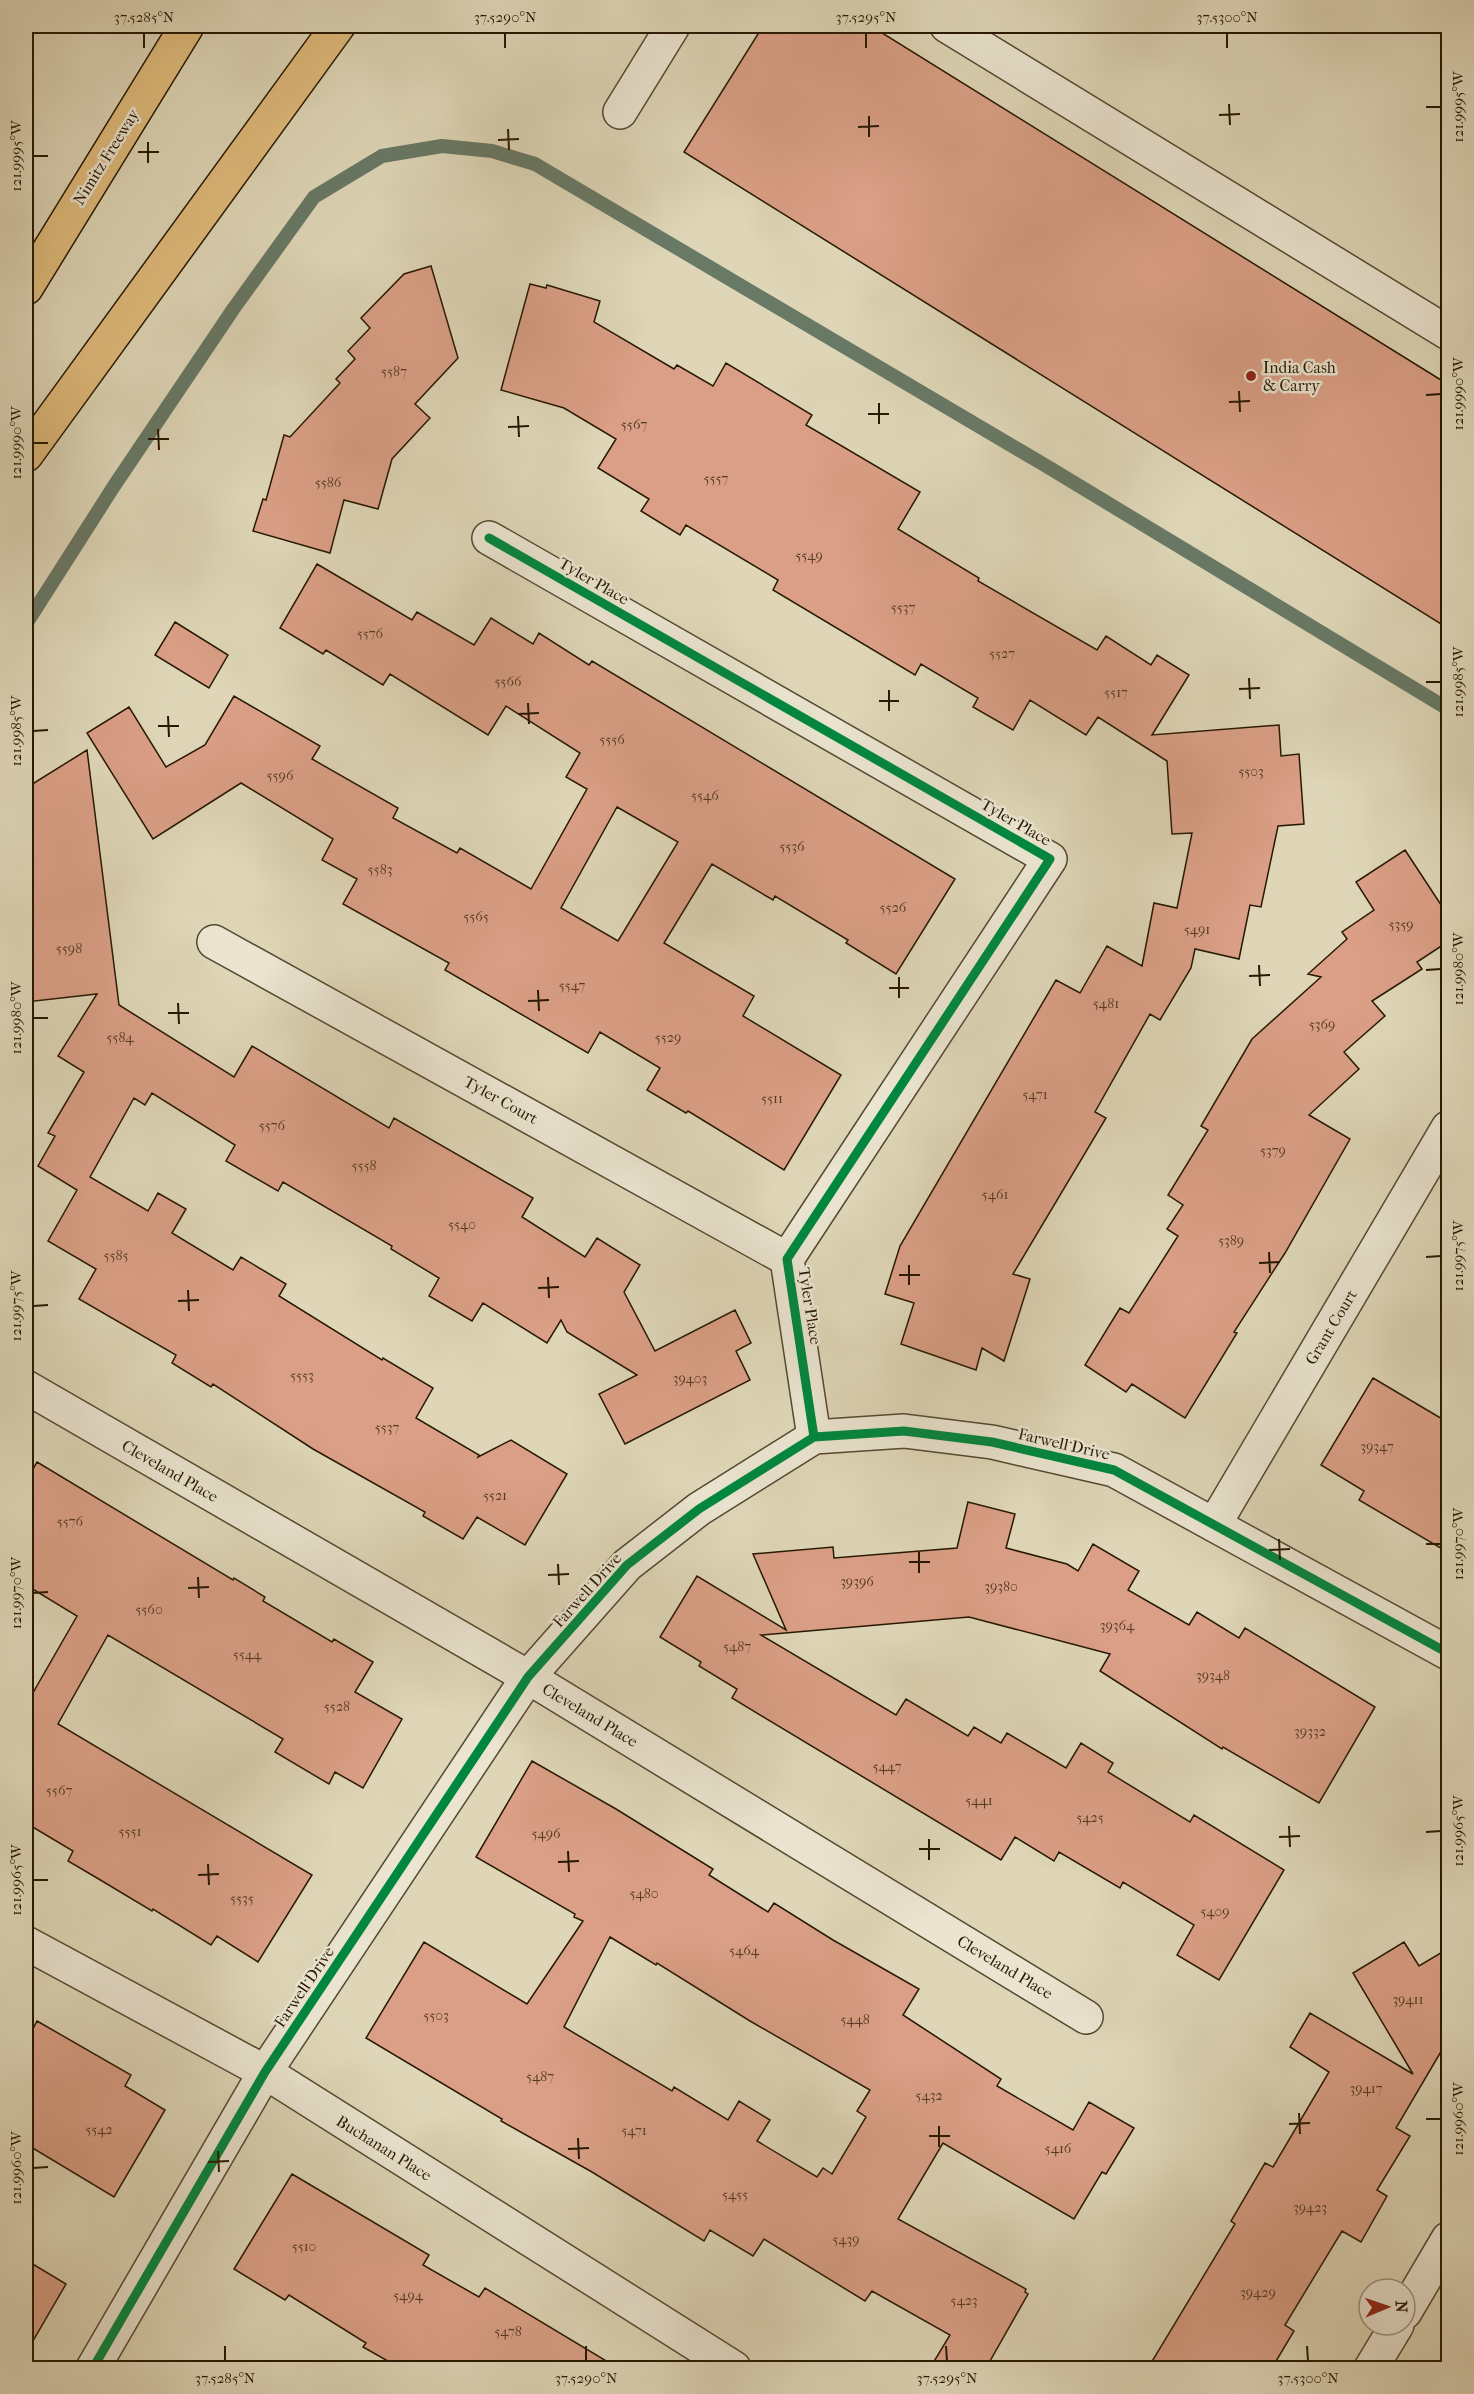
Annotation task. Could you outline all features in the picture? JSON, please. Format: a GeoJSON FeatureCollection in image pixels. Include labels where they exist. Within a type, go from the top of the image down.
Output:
{"type":"FeatureCollection","features":[{"type":"Feature","properties":{"kind":"highway","name":"Nimitz Freeway"},"geometry":{"type":"LineString","coordinates":[[26,288],[187,26]]}},
{"type":"Feature","properties":{"kind":"highway"},"geometry":{"type":"LineString","coordinates":[[26,454],[338,26]]}},
{"type":"Feature","properties":{"kind":"street"},"geometry":{"type":"LineString","coordinates":[[620,112],[673,26]]}},
{"type":"Feature","properties":{"kind":"street"},"geometry":{"type":"LineString","coordinates":[[947,26],[1449,333]]}},
{"type":"Feature","properties":{"kind":"street","name":"Tyler Place"},"geometry":{"type":"LineString","coordinates":[[489,538],[1050,859],[787,1259],[814,1437]]}},
{"type":"Feature","properties":{"kind":"street","name":"Tyler Court"},"geometry":{"type":"LineString","coordinates":[[214,942],[787,1259]]}},
{"type":"Feature","properties":{"kind":"street","name":"Grant Court"},"geometry":{"type":"LineString","coordinates":[[1214,1525],[1449,1128]]}},
{"type":"Feature","properties":{"kind":"street","name":"Cleveland Place"},"geometry":{"type":"LineString","coordinates":[[26,1387],[528,1677],[1086,2017]]}},
{"type":"Feature","properties":{"kind":"street","name":"Farwell Drive"},"geometry":{"type":"LineString","coordinates":[[93,2368],[265,2072],[528,1677],[627,1565],[699,1509],[814,1437],[904,1431],[992,1442],[1114,1470],[1449,1653]]}},
{"type":"Feature","properties":{"kind":"street","name":"Buchanan Place"},"geometry":{"type":"LineString","coordinates":[[26,1943],[265,2072],[734,2368]]}},
{"type":"Feature","properties":{"kind":"street"},"geometry":{"type":"LineString","coordinates":[[1417,2292],[1449,2239]]}},
{"type":"Feature","properties":{"kind":"street"},"geometry":{"type":"LineString","coordinates":[[1371,2368],[1390,2337]]}},
{"type":"Feature","properties":{"kind":"building"},"geometry":{"type":"Polygon","coordinates":[[[763,26],[871,26],[1449,385],[1449,629],[684,152],[763,26]]]}},
{"type":"Feature","properties":{"kind":"building"},"geometry":{"type":"Polygon","coordinates":[[[431,266],[458,358],[415,404],[430,418],[392,459],[378,509],[344,500],[330,553],[253,531],[263,499],[266,500],[284,435],[290,437],[340,383],[336,379],[355,359],[348,351],[370,328],[361,318],[404,274],[431,266]]]}},
{"type":"Feature","properties":{"kind":"building"},"geometry":{"type":"Polygon","coordinates":[[[530,284],[546,288],[547,285],[600,301],[594,322],[674,369],[677,365],[713,386],[726,363],[812,415],[806,425],[920,492],[898,529],[979,578],[978,581],[1097,650],[1106,636],[1151,665],[1157,655],[1189,675],[1152,735],[1279,725],[1281,756],[1299,754],[1304,824],[1278,826],[1261,907],[1250,905],[1239,959],[1195,949],[1191,968],[1160,1020],[1150,1014],[1095,1112],[1106,1118],[1013,1274],[1030,1279],[1004,1361],[982,1348],[976,1370],[901,1344],[914,1303],[885,1294],[900,1246],[1056,980],[1080,993],[1107,946],[1142,966],[1154,903],[1177,908],[1192,833],[1172,834],[1167,761],[1098,717],[1086,735],[1030,700],[1013,730],[973,707],[978,698],[921,664],[915,675],[773,590],[778,580],[686,525],[680,535],[641,511],[649,499],[598,468],[616,439],[564,408],[501,390],[530,284]]]}},
{"type":"Feature","properties":{"kind":"building"},"geometry":{"type":"Polygon","coordinates":[[[317,564],[412,620],[417,612],[474,645],[491,618],[533,644],[539,633],[589,665],[592,661],[955,879],[896,974],[846,943],[848,940],[775,896],[773,900],[712,864],[664,943],[754,996],[743,1016],[841,1075],[784,1170],[688,1111],[686,1113],[647,1090],[660,1068],[600,1032],[588,1053],[445,970],[449,963],[343,904],[357,879],[322,860],[333,839],[241,783],[153,839],[87,733],[129,707],[166,767],[205,745],[234,696],[320,746],[312,759],[398,808],[393,818],[457,853],[460,848],[531,889],[587,789],[566,777],[580,753],[506,706],[488,735],[390,674],[383,685],[326,650],[323,654],[280,628],[317,564]],[[617,807],[561,908],[618,941],[678,842],[617,807]]]}},
{"type":"Feature","properties":{"kind":"building"},"geometry":{"type":"Polygon","coordinates":[[[175,622],[228,655],[209,688],[155,655],[175,622]]]}},
{"type":"Feature","properties":{"kind":"building"},"geometry":{"type":"Polygon","coordinates":[[[87,750],[119,1005],[234,1077],[252,1046],[389,1128],[394,1118],[533,1198],[522,1217],[585,1257],[597,1238],[640,1265],[624,1292],[655,1351],[735,1310],[751,1343],[736,1351],[750,1380],[625,1444],[599,1394],[637,1375],[567,1332],[561,1320],[547,1343],[483,1303],[472,1321],[429,1296],[439,1278],[391,1249],[392,1246],[283,1182],[278,1191],[226,1161],[235,1145],[152,1093],[145,1105],[134,1098],[90,1177],[148,1211],[158,1193],[186,1209],[172,1233],[233,1270],[241,1257],[286,1284],[279,1296],[382,1360],[383,1358],[433,1388],[416,1418],[479,1455],[478,1457],[511,1440],[567,1474],[525,1545],[477,1517],[463,1539],[423,1516],[425,1512],[313,1449],[213,1384],[211,1387],[172,1363],[176,1355],[79,1299],[96,1269],[48,1241],[77,1190],[38,1166],[55,1136],[48,1133],[84,1072],[58,1056],[97,994],[26,1002],[26,788],[87,750]]]}},
{"type":"Feature","properties":{"kind":"building"},"geometry":{"type":"Polygon","coordinates":[[[1405,850],[1449,917],[1449,941],[1417,962],[1422,969],[1372,1001],[1385,1016],[1344,1052],[1359,1069],[1309,1115],[1350,1139],[1285,1253],[1234,1332],[1237,1333],[1185,1418],[1132,1384],[1126,1392],[1085,1365],[1120,1308],[1129,1313],[1178,1236],[1167,1229],[1183,1205],[1168,1195],[1208,1130],[1201,1126],[1252,1039],[1321,977],[1308,974],[1347,939],[1342,932],[1374,910],[1356,882],[1405,850]]]}},
{"type":"Feature","properties":{"kind":"building"},"geometry":{"type":"Polygon","coordinates":[[[1373,1378],[1449,1423],[1449,1553],[1359,1500],[1364,1491],[1321,1465],[1373,1378]]]}},
{"type":"Feature","properties":{"kind":"building"},"geometry":{"type":"Polygon","coordinates":[[[37,1462],[265,1597],[263,1601],[332,1642],[334,1639],[373,1662],[355,1692],[402,1719],[363,1788],[335,1772],[329,1784],[275,1752],[283,1739],[108,1635],[58,1724],[312,1875],[258,1962],[217,1936],[211,1945],[68,1861],[73,1851],[26,1823],[26,1705],[77,1616],[26,1585],[26,1481],[37,1462]]]}},
{"type":"Feature","properties":{"kind":"building"},"geometry":{"type":"Polygon","coordinates":[[[968,1502],[1015,1514],[1006,1548],[1067,1564],[1078,1571],[1093,1544],[1139,1571],[1128,1590],[1189,1625],[1197,1612],[1239,1638],[1245,1628],[1375,1707],[1319,1803],[1223,1747],[1222,1749],[1100,1671],[1110,1654],[969,1617],[761,1635],[896,1715],[906,1699],[968,1736],[974,1727],[1001,1743],[1007,1733],[1066,1768],[1081,1743],[1113,1763],[1108,1772],[1190,1822],[1194,1815],[1284,1870],[1219,1980],[1177,1955],[1194,1925],[1123,1882],[1120,1888],[1059,1852],[1054,1861],[1015,1837],[1001,1860],[732,1698],[737,1689],[699,1666],[701,1662],[660,1637],[697,1576],[786,1630],[753,1554],[833,1547],[834,1558],[957,1548],[968,1502]]]}},
{"type":"Feature","properties":{"kind":"building"},"geometry":{"type":"Polygon","coordinates":[[[532,1761],[616,1809],[713,1869],[709,1875],[768,1912],[774,1903],[919,1989],[903,2015],[1001,2079],[997,2086],[1073,2130],[1089,2102],[1134,2128],[1106,2174],[1102,2172],[1074,2219],[943,2143],[898,2219],[1026,2289],[1025,2292],[1028,2294],[986,2368],[930,2368],[950,2335],[872,2291],[865,2301],[764,2239],[753,2256],[710,2230],[704,2241],[366,2038],[424,1942],[527,2004],[583,1921],[574,1917],[575,1914],[476,1857],[532,1761]],[[610,1937],[564,2027],[672,2091],[674,2087],[728,2120],[739,2101],[770,2120],[757,2141],[817,2177],[823,2168],[832,2174],[866,2117],[857,2111],[870,2090],[750,2021],[657,1963],[656,1965],[610,1937]]]}},
{"type":"Feature","properties":{"kind":"building"},"geometry":{"type":"Polygon","coordinates":[[[1404,1942],[1419,1966],[1449,1948],[1449,2038],[1396,2128],[1410,2136],[1377,2190],[1387,2196],[1361,2242],[1342,2231],[1285,2325],[1294,2331],[1272,2368],[1148,2368],[1235,2224],[1231,2221],[1265,2163],[1273,2167],[1329,2072],[1290,2047],[1310,2013],[1413,2074],[1353,1973],[1404,1942]]]}},
{"type":"Feature","properties":{"kind":"building"},"geometry":{"type":"Polygon","coordinates":[[[37,2021],[131,2075],[125,2086],[165,2110],[114,2197],[26,2144],[26,2042],[37,2021]]]}},
{"type":"Feature","properties":{"kind":"building"},"geometry":{"type":"Polygon","coordinates":[[[292,2174],[429,2255],[423,2265],[479,2297],[485,2288],[618,2368],[400,2368],[363,2347],[366,2343],[289,2295],[285,2300],[234,2269],[292,2174]]]}},
{"type":"Feature","properties":{"kind":"building"},"geometry":{"type":"Polygon","coordinates":[[[26,2260],[66,2284],[26,2353],[26,2260]]]}},
{"type":"Feature","properties":{"kind":"waterway"},"geometry":{"type":"LineString","coordinates":[[26,624],[114,486],[234,308],[314,197],[382,156],[442,146],[492,151],[535,164],[1048,467],[1448,709]]}},
{"type":"Feature","properties":{"kind":"cycle path"},"geometry":{"type":"LineString","coordinates":[[489,538],[1050,859],[787,1259],[814,1437]]}},
{"type":"Feature","properties":{"kind":"cycle path"},"geometry":{"type":"LineString","coordinates":[[93,2368],[265,2072],[528,1677],[627,1565],[699,1509],[814,1437],[904,1431],[992,1442],[1114,1470],[1448,1653]]}},
{"type":"Feature","properties":{"kind":"place","name":"India Cash & Carry"},"geometry":{"type":"Point","coordinates":[1251,376]}}]}
